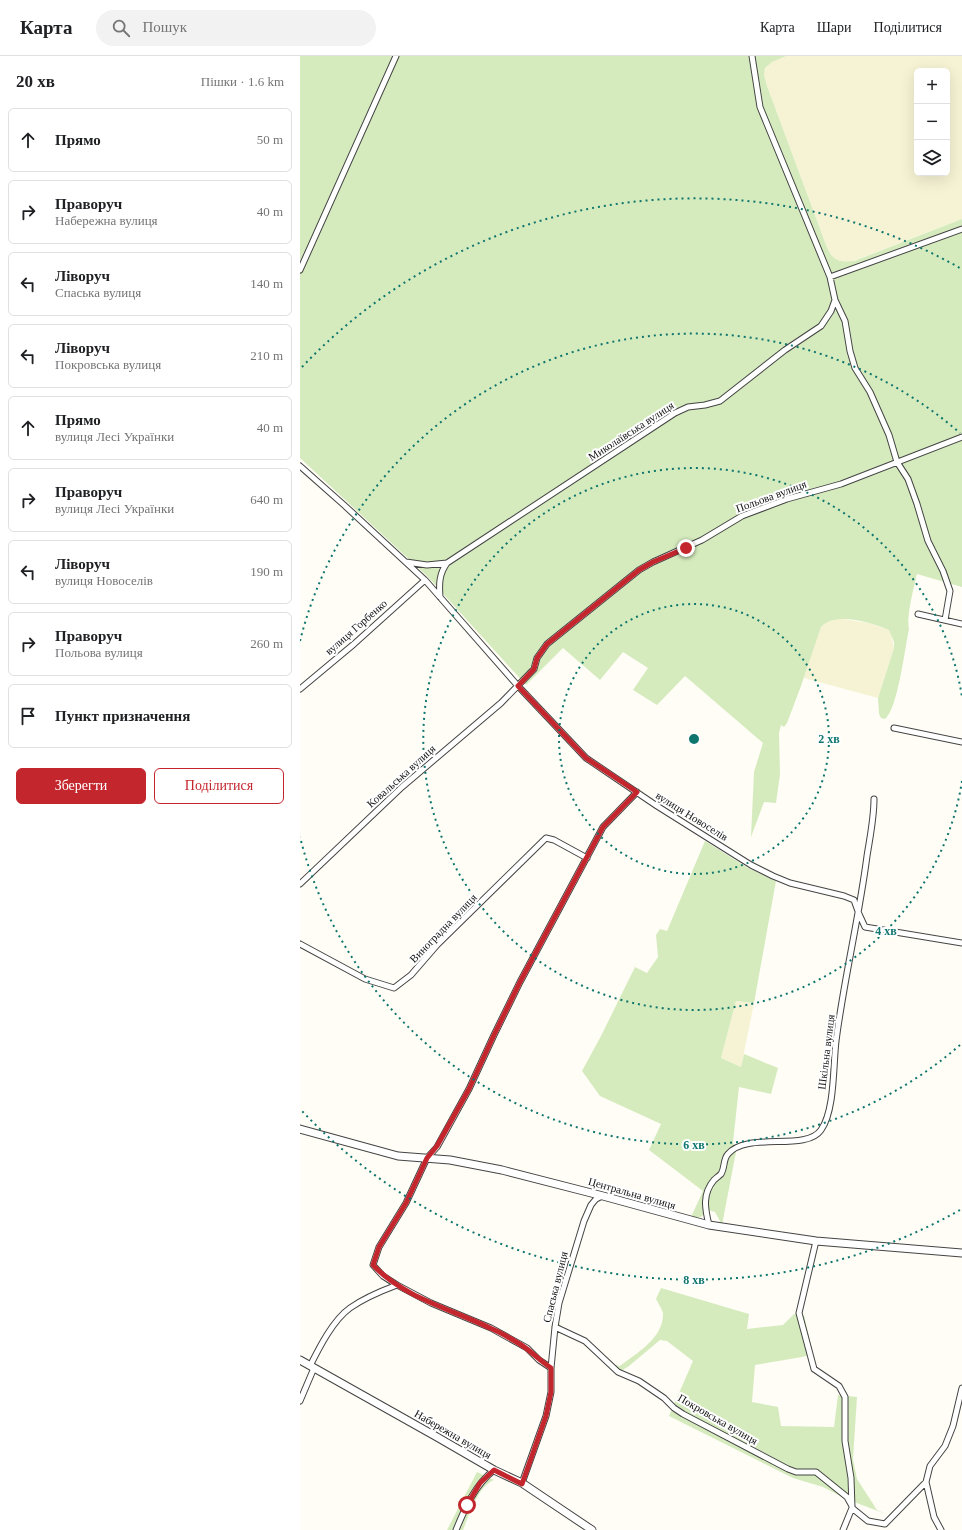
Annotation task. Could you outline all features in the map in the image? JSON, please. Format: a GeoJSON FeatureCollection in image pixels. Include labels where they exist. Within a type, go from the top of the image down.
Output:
{"type":"FeatureCollection","features":[{"type":"Feature","properties":{"kind":"street"},"geometry":{"type":"LineString","coordinates":[[300,270],[396,56]]}},
{"type":"Feature","properties":{"kind":"street"},"geometry":{"type":"LineString","coordinates":[[752,56],[760,107],[830,277],[835,300],[845,321],[850,351],[855,368],[870,392],[888,435],[897,462],[908,479],[928,541],[943,572],[950,591],[945,620]]}},
{"type":"Feature","properties":{"kind":"street"},"geometry":{"type":"LineString","coordinates":[[830,277],[962,229]]}},
{"type":"Feature","properties":{"kind":"street","name":"Миколаївська вулиця"},"geometry":{"type":"LineString","coordinates":[[405,562],[427,565],[447,563],[675,413],[688,407],[720,401],[785,350],[821,326],[831,311],[835,300]]}},
{"type":"Feature","properties":{"kind":"street","name":"Польова вулиця"},"geometry":{"type":"LineString","coordinates":[[518,686],[534,669],[537,658],[547,644],[636,573],[653,562],[702,540],[742,516],[787,499],[842,484],[962,437]]}},
{"type":"Feature","properties":{"kind":"street","name":"вулиця Новоселів"},"geometry":{"type":"LineString","coordinates":[[300,466],[425,580],[518,686],[586,758],[751,865],[790,883],[844,896],[854,900],[859,914]]}},
{"type":"Feature","properties":{"kind":"street"},"geometry":{"type":"LineString","coordinates":[[440,597],[440,577],[447,563]]}},
{"type":"Feature","properties":{"kind":"street","name":"вулиця Горбенко"},"geometry":{"type":"LineString","coordinates":[[300,689],[354,644],[425,580]]}},
{"type":"Feature","properties":{"kind":"street"},"geometry":{"type":"LineString","coordinates":[[918,614],[962,624]]}},
{"type":"Feature","properties":{"kind":"street","name":"Ковальська вулиця"},"geometry":{"type":"LineString","coordinates":[[300,884],[402,787],[501,703],[518,686]]}},
{"type":"Feature","properties":{"kind":"street"},"geometry":{"type":"LineString","coordinates":[[894,728],[962,742]]}},
{"type":"Feature","properties":{"kind":"street"},"geometry":{"type":"LineString","coordinates":[[551,1368],[539,1360],[527,1348],[491,1328],[431,1303],[397,1285],[383,1276],[373,1265],[379,1247],[406,1203],[427,1158],[437,1146],[469,1089],[507,1009],[603,827],[637,792]]}},
{"type":"Feature","properties":{"kind":"street","name":"Шкільна вулиця"},"geometry":{"type":"LineString","coordinates":[[709,1225],[705,1209],[705,1199],[708,1189],[714,1180],[721,1174],[727,1155],[744,1144],[811,1138],[821,1131],[830,1109],[836,1041],[850,956],[859,914],[874,799]]}},
{"type":"Feature","properties":{"kind":"street","name":"Виноградна вулиця"},"geometry":{"type":"LineString","coordinates":[[300,944],[365,979],[394,988],[411,975],[437,945],[546,838],[554,840],[587,858]]}},
{"type":"Feature","properties":{"kind":"street"},"geometry":{"type":"LineString","coordinates":[[859,914],[865,927],[962,943]]}},
{"type":"Feature","properties":{"kind":"street","name":"Центральна вулиця"},"geometry":{"type":"LineString","coordinates":[[300,1130],[398,1156],[450,1160],[502,1170],[709,1225],[816,1241],[962,1254]]}},
{"type":"Feature","properties":{"kind":"street","name":"Спаська вулиця"},"geometry":{"type":"LineString","coordinates":[[522,1484],[546,1416],[551,1392],[551,1368],[555,1326],[560,1303],[584,1221],[591,1205],[596,1199],[603,1196]]}},
{"type":"Feature","properties":{"kind":"street"},"geometry":{"type":"LineString","coordinates":[[816,1241],[799,1313],[814,1369],[839,1386],[845,1397],[845,1441],[851,1478],[852,1507],[842,1530]]}},
{"type":"Feature","properties":{"kind":"street"},"geometry":{"type":"LineString","coordinates":[[300,1401],[321,1345],[332,1328],[349,1308],[380,1291],[397,1285]]}},
{"type":"Feature","properties":{"kind":"street","name":"Покровська вулиця"},"geometry":{"type":"LineString","coordinates":[[555,1326],[585,1341],[618,1372],[639,1381],[687,1416],[788,1469],[796,1472],[816,1472],[847,1497],[852,1507],[868,1521],[885,1524],[926,1482]]}},
{"type":"Feature","properties":{"kind":"street","name":"Набережна вулиця"},"geometry":{"type":"LineString","coordinates":[[300,1360],[494,1470],[522,1484],[592,1530]]}},
{"type":"Feature","properties":{"kind":"street"},"geometry":{"type":"LineString","coordinates":[[941,1530],[934,1518],[926,1482],[930,1466],[945,1446],[953,1426],[962,1388]]}},
{"type":"Feature","properties":{"kind":"street"},"geometry":{"type":"LineString","coordinates":[[456,1530],[467,1505],[480,1483],[494,1470]]}},
{"type":"Feature","properties":{"kind":"shaded area"},"geometry":{"type":"Polygon","coordinates":[[[786,56],[962,56],[962,219],[853,261],[835,260],[826,245],[767,86],[764,75],[765,68],[772,62],[786,56]]]}},
{"type":"Feature","properties":{"kind":"shaded area"},"geometry":{"type":"Polygon","coordinates":[[[833,619],[869,623],[889,630],[894,648],[878,698],[804,678],[821,627],[825,622],[833,619]]]}},
{"type":"Feature","properties":{"kind":"shaded area"},"geometry":{"type":"Polygon","coordinates":[[[736,1001],[754,1003],[741,1067],[721,1058],[736,1001]]]}},
{"type":"Feature","properties":{"kind":"green space"},"geometry":{"type":"Polygon","coordinates":[[[300,56],[786,56],[772,62],[765,68],[764,75],[826,245],[833,257],[840,261],[854,261],[962,219],[962,587],[917,574],[909,610],[909,629],[897,691],[890,713],[885,719],[881,718],[879,714],[878,698],[894,648],[894,642],[889,630],[873,624],[844,619],[827,622],[821,627],[787,723],[784,727],[781,725],[779,733],[780,774],[776,803],[764,802],[751,837],[754,772],[763,743],[685,676],[657,705],[633,690],[648,668],[623,652],[600,680],[563,648],[526,685],[427,576],[300,458],[300,56]]]}},
{"type":"Feature","properties":{"kind":"green space"},"geometry":{"type":"Polygon","coordinates":[[[705,841],[748,868],[776,881],[754,1003],[736,1001],[721,1058],[741,1067],[744,1054],[778,1068],[771,1094],[739,1087],[733,1142],[736,1152],[722,1225],[715,1212],[708,1210],[701,1217],[691,1217],[703,1191],[649,1150],[661,1124],[600,1096],[582,1071],[635,967],[647,973],[658,957],[656,935],[660,929],[667,931],[705,841]]]}},
{"type":"Feature","properties":{"kind":"green space"},"geometry":{"type":"Polygon","coordinates":[[[661,1288],[749,1314],[747,1329],[783,1325],[794,1314],[804,1315],[813,1354],[755,1365],[752,1402],[778,1407],[781,1426],[834,1427],[838,1395],[857,1397],[853,1459],[857,1479],[877,1510],[886,1514],[846,1499],[823,1487],[793,1478],[669,1416],[693,1361],[667,1341],[660,1340],[629,1366],[618,1373],[579,1341],[558,1330],[559,1323],[562,1327],[587,1340],[615,1365],[620,1366],[648,1344],[659,1330],[663,1313],[656,1299],[661,1288]]]}},
{"type":"Feature","properties":{"kind":"green space"},"geometry":{"type":"Polygon","coordinates":[[[477,1472],[494,1480],[483,1488],[471,1509],[463,1530],[447,1530],[477,1472]]]}},
{"type":"Feature","properties":{"kind":"route"},"geometry":{"type":"LineString","coordinates":[[467,1505],[480,1483],[494,1470],[522,1484],[546,1416],[551,1392],[551,1368],[539,1360],[527,1348],[491,1328],[431,1303],[397,1285],[383,1276],[373,1265],[379,1247],[406,1203],[427,1158],[437,1146],[469,1089],[520,982],[603,827],[637,792],[586,758],[518,686],[534,669],[537,658],[547,644],[639,570],[653,562],[686,548]]}}]}
